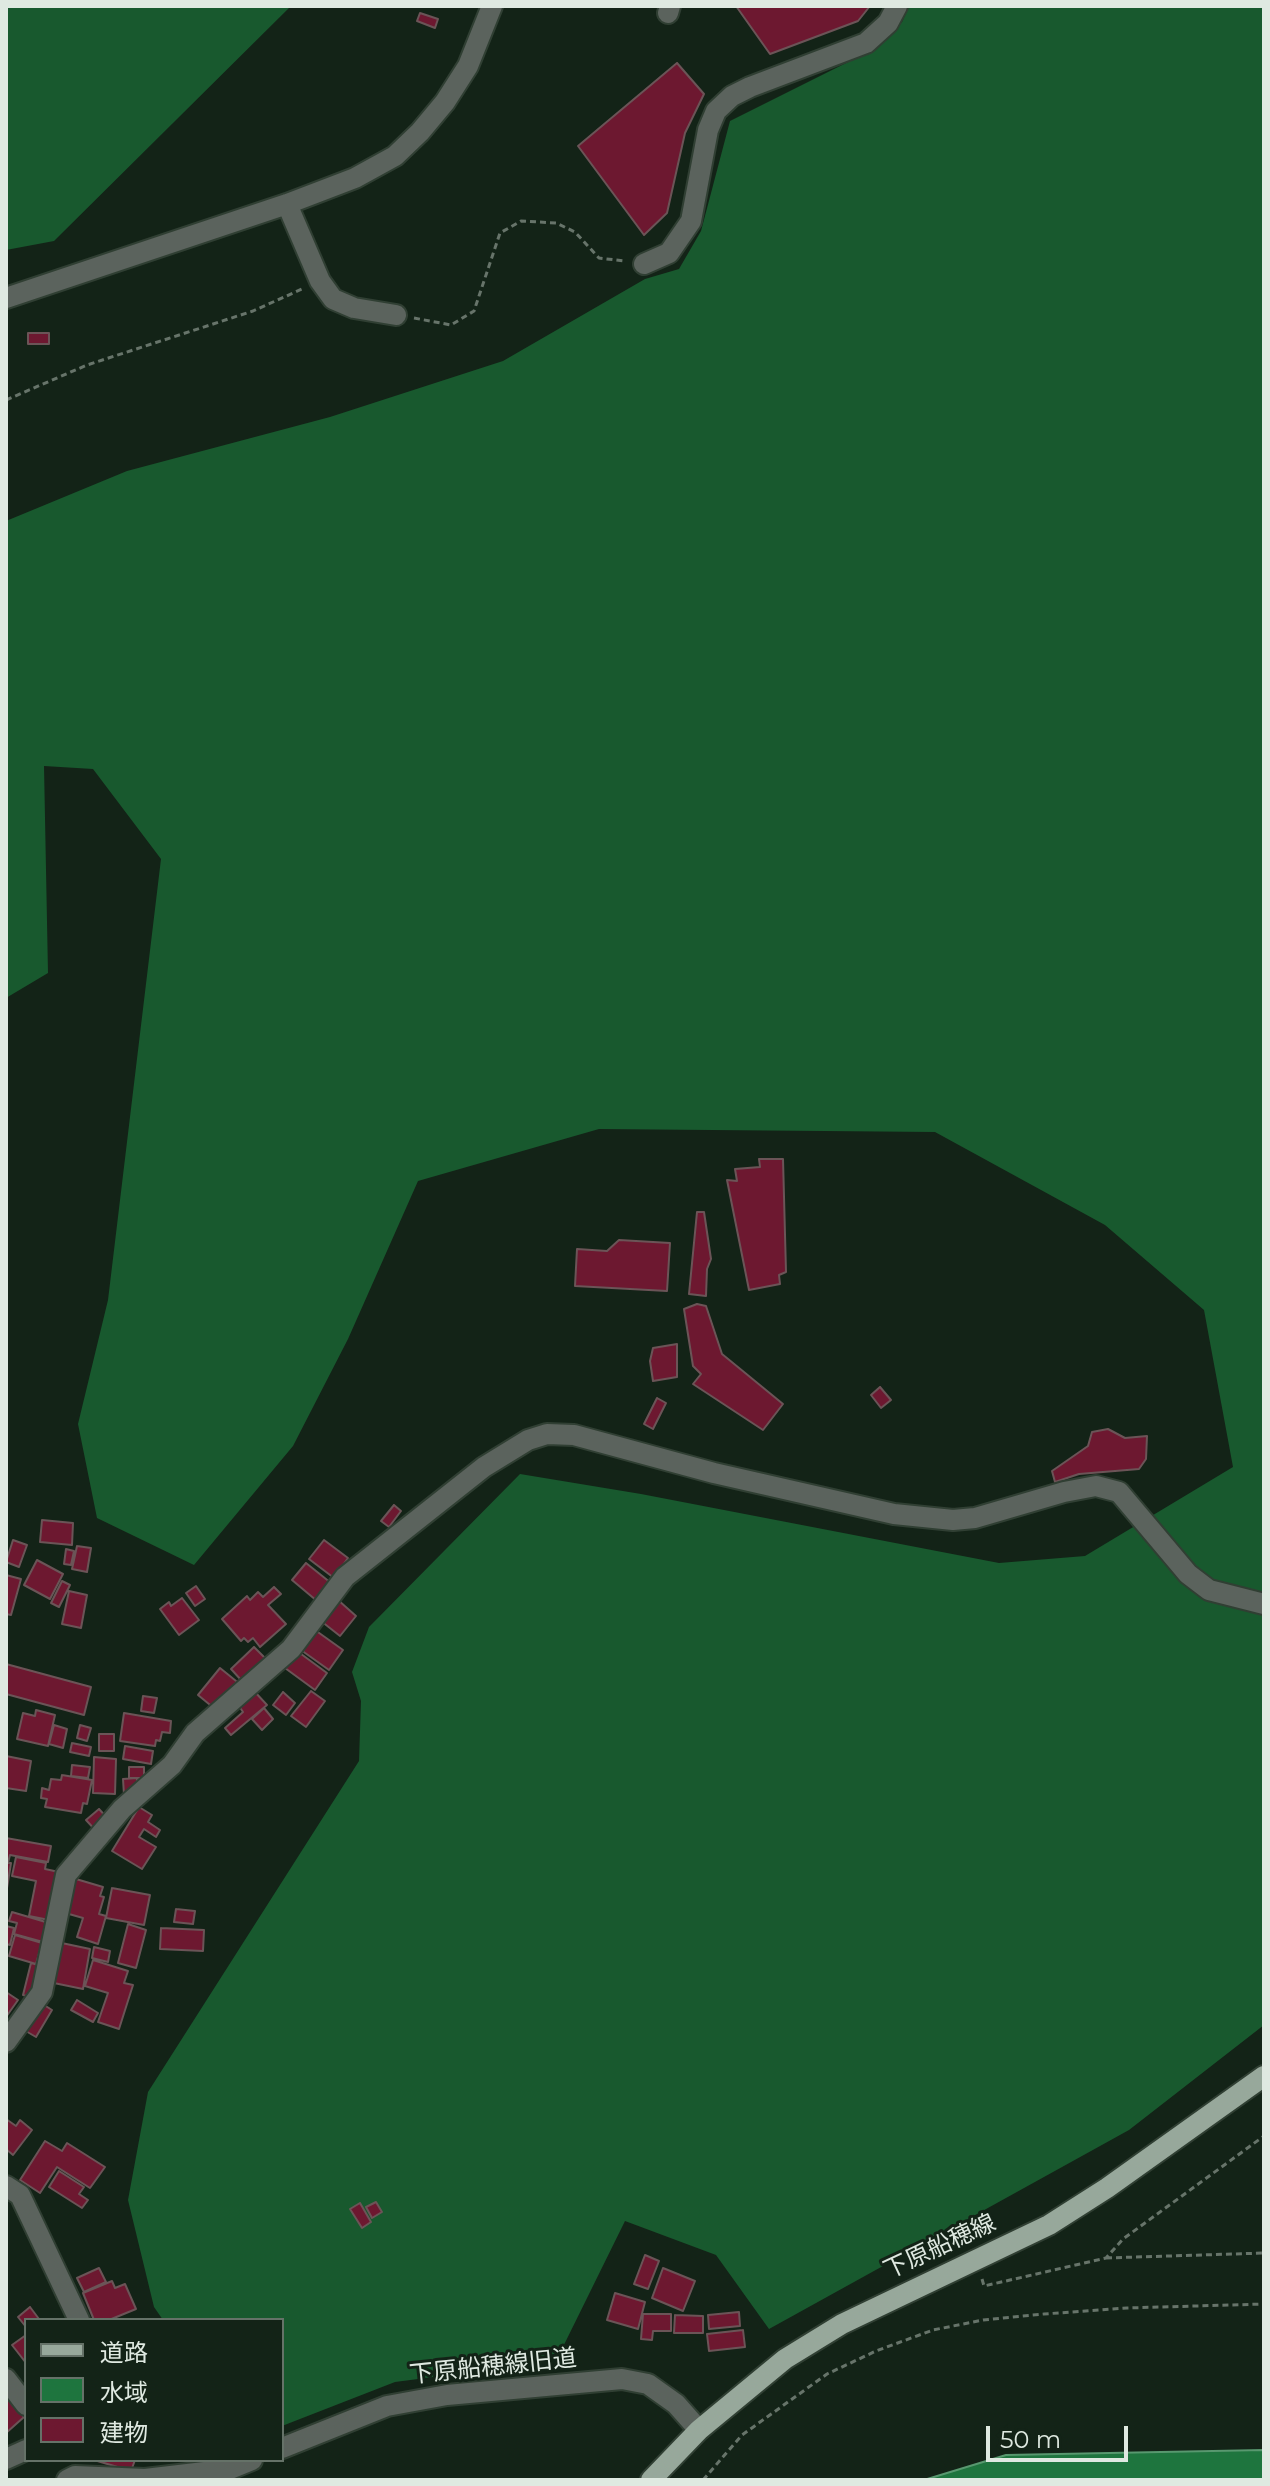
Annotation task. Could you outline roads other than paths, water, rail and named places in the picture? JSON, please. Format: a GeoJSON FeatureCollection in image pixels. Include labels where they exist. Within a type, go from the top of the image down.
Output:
{"type":"FeatureCollection","features":[{"type":"Feature","properties":{"kind":"main road","name":"下原船穂線"},"geometry":{"type":"LineString","coordinates":[[651,2480],[699,2430],[785,2359],[842,2324],[1049,2225],[1107,2188],[1264,2076]]}},
{"type":"Feature","properties":{"kind":"street"},"geometry":{"type":"LineString","coordinates":[[6,298],[287,204],[355,178],[395,156],[445,102],[468,66],[492,6]]}},
{"type":"Feature","properties":{"kind":"street"},"geometry":{"type":"LineString","coordinates":[[644,264],[669,253],[691,221],[708,130],[716,111],[732,96],[750,87],[866,43],[888,23],[897,6]]}},
{"type":"Feature","properties":{"kind":"street"},"geometry":{"type":"LineString","coordinates":[[287,204],[320,281],[333,299],[354,308],[396,315]]}},
{"type":"Feature","properties":{"kind":"street"},"geometry":{"type":"LineString","coordinates":[[6,2042],[42,1992],[66,1875],[122,1809],[172,1765],[195,1733],[291,1649],[345,1577],[484,1467],[528,1440],[547,1434],[574,1435],[714,1473],[894,1514],[953,1520],[975,1518],[1096,1486],[1119,1492],[1188,1574],[1209,1590],[1258,1605],[1264,1604]]}},
{"type":"Feature","properties":{"kind":"street"},"geometry":{"type":"LineString","coordinates":[[6,2186],[20,2195],[78,2318]]}},
{"type":"Feature","properties":{"kind":"street"},"geometry":{"type":"LineString","coordinates":[[6,2379],[24,2402]]}},
{"type":"Feature","properties":{"kind":"street","name":"下原船穂線旧道"},"geometry":{"type":"LineString","coordinates":[[284,2447],[387,2406],[447,2395],[622,2379],[648,2384],[676,2404],[699,2430]]}},
{"type":"Feature","properties":{"kind":"street"},"geometry":{"type":"LineString","coordinates":[[74,2472],[145,2479],[230,2469],[247,2462]]}},
{"type":"Feature","properties":{"kind":"water"},"geometry":{"type":"Polygon","coordinates":[[[1264,2450],[1264,2480],[924,2480],[1006,2455],[1264,2450]]]}}]}
